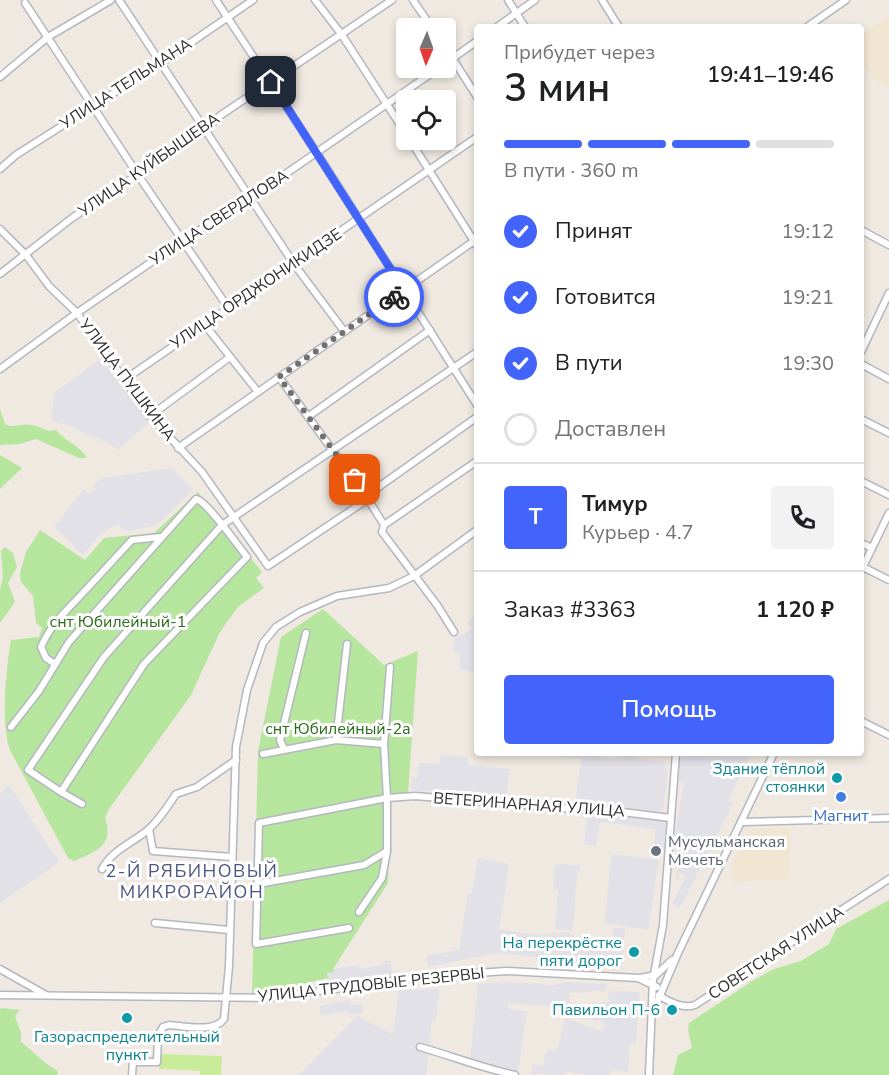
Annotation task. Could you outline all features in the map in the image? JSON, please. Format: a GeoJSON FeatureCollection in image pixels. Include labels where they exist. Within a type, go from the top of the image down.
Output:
{"type":"FeatureCollection","features":[{"type":"Feature","properties":{"kind":"street"},"geometry":{"type":"LineString","coordinates":[[0,77],[48,37],[111,0]]}},
{"type":"Feature","properties":{"kind":"street"},"geometry":{"type":"LineString","coordinates":[[119,0],[252,197],[294,264],[344,331]]}},
{"type":"Feature","properties":{"kind":"street"},"geometry":{"type":"LineString","coordinates":[[216,0],[317,153],[474,400]]}},
{"type":"Feature","properties":{"kind":"street","name":"УЛИЦА ТЕЛЬМАНА"},"geometry":{"type":"LineString","coordinates":[[0,170],[16,155],[161,63],[253,0]]}},
{"type":"Feature","properties":{"kind":"street"},"geometry":{"type":"LineString","coordinates":[[315,0],[342,35],[396,118]]}},
{"type":"Feature","properties":{"kind":"street","name":"УЛИЦА КУЙБЫШЕВА"},"geometry":{"type":"LineString","coordinates":[[0,274],[72,218],[205,130],[221,115],[392,0]]}},
{"type":"Feature","properties":{"kind":"street"},"geometry":{"type":"LineString","coordinates":[[413,0],[425,18]]}},
{"type":"Feature","properties":{"kind":"street"},"geometry":{"type":"LineString","coordinates":[[508,0],[523,24]]}},
{"type":"Feature","properties":{"kind":"street"},"geometry":{"type":"LineString","coordinates":[[501,24],[535,0]]}},
{"type":"Feature","properties":{"kind":"street"},"geometry":{"type":"LineString","coordinates":[[602,0],[617,24]]}},
{"type":"Feature","properties":{"kind":"street"},"geometry":{"type":"LineString","coordinates":[[811,24],[846,0]]}},
{"type":"Feature","properties":{"kind":"street"},"geometry":{"type":"LineString","coordinates":[[25,3],[229,309]]}},
{"type":"Feature","properties":{"kind":"street"},"geometry":{"type":"LineString","coordinates":[[456,56],[474,43]]}},
{"type":"Feature","properties":{"kind":"street"},"geometry":{"type":"LineString","coordinates":[[456,63],[474,92]]}},
{"type":"Feature","properties":{"kind":"street","name":"УЛИЦА СВЕРДЛОВА"},"geometry":{"type":"LineString","coordinates":[[0,369],[77,313],[317,153],[424,78]]}},
{"type":"Feature","properties":{"kind":"street","name":"УЛИЦА ОРДЖОНИКИДЗЕ"},"geometry":{"type":"LineString","coordinates":[[124,380],[474,139]]}},
{"type":"Feature","properties":{"kind":"street"},"geometry":{"type":"LineString","coordinates":[[417,150],[474,239]]}},
{"type":"Feature","properties":{"kind":"street","name":"УЛИЦА ПУШКИНА"},"geometry":{"type":"LineString","coordinates":[[0,229],[26,255],[49,286],[77,313],[150,416],[202,472],[268,566],[367,497]]}},
{"type":"Feature","properties":{"kind":"street"},"geometry":{"type":"LineString","coordinates":[[864,232],[889,245]]}},
{"type":"Feature","properties":{"kind":"street"},"geometry":{"type":"LineString","coordinates":[[178,448],[344,331],[474,243]]}},
{"type":"Feature","properties":{"kind":"street"},"geometry":{"type":"LineString","coordinates":[[864,346],[889,293]]}},
{"type":"Feature","properties":{"kind":"street"},"geometry":{"type":"LineString","coordinates":[[205,325],[258,392]]}},
{"type":"Feature","properties":{"kind":"street"},"geometry":{"type":"LineString","coordinates":[[309,416],[430,330]]}},
{"type":"Feature","properties":{"kind":"street"},"geometry":{"type":"LineString","coordinates":[[82,804],[28,770],[104,657],[222,525],[474,354]]}},
{"type":"Feature","properties":{"kind":"street"},"geometry":{"type":"LineString","coordinates":[[150,416],[230,357]]}},
{"type":"Feature","properties":{"kind":"street"},"geometry":{"type":"LineString","coordinates":[[864,366],[889,379]]}},
{"type":"Feature","properties":{"kind":"street"},"geometry":{"type":"LineString","coordinates":[[279,377],[367,497],[384,525]]}},
{"type":"Feature","properties":{"kind":"street"},"geometry":{"type":"LineString","coordinates":[[367,497],[474,419]]}},
{"type":"Feature","properties":{"kind":"street"},"geometry":{"type":"LineString","coordinates":[[864,420],[889,433]]}},
{"type":"Feature","properties":{"kind":"street"},"geometry":{"type":"LineString","coordinates":[[454,632],[437,605],[382,532],[384,525],[474,463]]}},
{"type":"Feature","properties":{"kind":"street"},"geometry":{"type":"LineString","coordinates":[[864,482],[889,495]]}},
{"type":"Feature","properties":{"kind":"street"},"geometry":{"type":"LineString","coordinates":[[11,727],[39,691],[69,642],[196,499],[202,500],[247,557],[144,664],[61,792]]}},
{"type":"Feature","properties":{"kind":"street"},"geometry":{"type":"LineString","coordinates":[[864,565],[889,513]]}},
{"type":"Feature","properties":{"kind":"street"},"geometry":{"type":"LineString","coordinates":[[132,1075],[133,1062],[157,1062],[158,1036],[163,1027],[169,1025],[211,1027],[219,1025],[224,1020],[227,998],[236,760],[247,690],[263,643],[276,627],[300,612],[337,596],[389,588],[414,576],[474,532]]}},
{"type":"Feature","properties":{"kind":"street"},"geometry":{"type":"LineString","coordinates":[[55,664],[46,658],[41,647],[48,631],[62,613],[132,540],[161,537]]}},
{"type":"Feature","properties":{"kind":"street"},"geometry":{"type":"LineString","coordinates":[[864,544],[872,548]]}},
{"type":"Feature","properties":{"kind":"street"},"geometry":{"type":"LineString","coordinates":[[864,570],[889,580]]}},
{"type":"Feature","properties":{"kind":"street"},"geometry":{"type":"LineString","coordinates":[[284,749],[280,740],[306,633]]}},
{"type":"Feature","properties":{"kind":"street"},"geometry":{"type":"LineString","coordinates":[[336,740],[347,644]]}},
{"type":"Feature","properties":{"kind":"street"},"geometry":{"type":"LineString","coordinates":[[360,912],[382,878],[387,851],[384,744],[390,667]]}},
{"type":"Feature","properties":{"kind":"street"},"geometry":{"type":"LineString","coordinates":[[864,722],[889,735]]}},
{"type":"Feature","properties":{"kind":"street"},"geometry":{"type":"LineString","coordinates":[[262,754],[336,740],[384,744]]}},
{"type":"Feature","properties":{"kind":"street"},"geometry":{"type":"LineString","coordinates":[[649,1075],[651,1024],[658,979],[676,756]]}},
{"type":"Feature","properties":{"kind":"street"},"geometry":{"type":"LineString","coordinates":[[651,1024],[659,995],[658,979],[678,953],[773,756]]}},
{"type":"Feature","properties":{"kind":"street"},"geometry":{"type":"LineString","coordinates":[[102,869],[117,851],[149,829],[166,810],[176,794],[197,787],[236,760]]}},
{"type":"Feature","properties":{"kind":"street","name":"ВЕТЕРИНАРНАЯ УЛИЦА"},"geometry":{"type":"LineString","coordinates":[[258,884],[259,823],[387,798],[415,796],[585,810],[598,809],[671,818]]}},
{"type":"Feature","properties":{"kind":"street"},"geometry":{"type":"LineString","coordinates":[[741,822],[889,818]]}},
{"type":"Feature","properties":{"kind":"street"},"geometry":{"type":"LineString","coordinates":[[149,829],[153,851],[232,857]]}},
{"type":"Feature","properties":{"kind":"street"},"geometry":{"type":"LineString","coordinates":[[349,928],[256,944],[258,884],[364,865],[387,851]]}},
{"type":"Feature","properties":{"kind":"street","name":"СОВЕТСКАЯ УЛИЦА"},"geometry":{"type":"LineString","coordinates":[[659,995],[668,1001],[687,1007],[698,1004],[889,879]]}},
{"type":"Feature","properties":{"kind":"street"},"geometry":{"type":"LineString","coordinates":[[155,923],[229,930]]}},
{"type":"Feature","properties":{"kind":"street"},"geometry":{"type":"LineString","coordinates":[[658,979],[678,953]]}},
{"type":"Feature","properties":{"kind":"street"},"geometry":{"type":"LineString","coordinates":[[0,969],[48,996]]}},
{"type":"Feature","properties":{"kind":"street","name":"УЛИЦА ТРУДОВЫЕ РЕЗЕРВЫ"},"geometry":{"type":"LineString","coordinates":[[0,995],[286,997],[421,977],[506,971],[658,979]]}},
{"type":"Feature","properties":{"kind":"street"},"geometry":{"type":"LineString","coordinates":[[654,1008],[660,1001],[668,1001]]}},
{"type":"Feature","properties":{"kind":"street"},"geometry":{"type":"LineString","coordinates":[[420,1047],[458,1057],[487,1069],[515,1075]]}},
{"type":"Feature","properties":{"kind":"shaded area"},"geometry":{"type":"Polygon","coordinates":[[[889,16],[889,87],[875,80],[864,64],[864,33],[889,16]]]}},
{"type":"Feature","properties":{"kind":"shaded area"},"geometry":{"type":"Polygon","coordinates":[[[101,359],[149,422],[118,450],[105,440],[102,442],[97,437],[51,421],[54,393],[101,359]]]}},
{"type":"Feature","properties":{"kind":"shaded area"},"geometry":{"type":"Polygon","coordinates":[[[172,468],[193,489],[158,525],[130,531],[123,530],[118,524],[102,533],[83,555],[54,527],[81,492],[85,489],[89,494],[95,490],[93,486],[102,478],[172,468]]]}},
{"type":"Feature","properties":{"kind":"shaded area"},"geometry":{"type":"Polygon","coordinates":[[[474,616],[474,672],[459,669],[460,653],[454,652],[453,648],[455,638],[473,629],[468,623],[474,616]]]}},
{"type":"Feature","properties":{"kind":"shaded area"},"geometry":{"type":"Polygon","coordinates":[[[441,755],[468,757],[468,765],[510,769],[506,798],[411,790],[412,778],[417,778],[419,763],[440,764],[441,755]]]}},
{"type":"Feature","properties":{"kind":"shaded area"},"geometry":{"type":"Polygon","coordinates":[[[558,756],[600,756],[616,759],[617,756],[635,756],[635,758],[665,762],[665,767],[668,768],[663,812],[575,801],[581,759],[558,756]]]}},
{"type":"Feature","properties":{"kind":"shaded area"},"geometry":{"type":"Polygon","coordinates":[[[680,756],[750,756],[728,801],[733,803],[680,908],[672,904],[686,876],[680,873],[678,880],[675,879],[681,852],[672,849],[684,783],[678,781],[680,756]]]}},
{"type":"Feature","properties":{"kind":"shaded area"},"geometry":{"type":"Polygon","coordinates":[[[9,785],[59,862],[0,903],[0,797],[4,788],[9,785]]]}},
{"type":"Feature","properties":{"kind":"shaded area"},"geometry":{"type":"Polygon","coordinates":[[[588,810],[600,814],[667,818],[664,848],[654,847],[656,829],[600,822],[596,846],[584,844],[588,810]]]}},
{"type":"Feature","properties":{"kind":"shaded area"},"geometry":{"type":"Polygon","coordinates":[[[751,828],[790,828],[790,879],[733,882],[733,864],[751,828]]]}},
{"type":"Feature","properties":{"kind":"shaded area"},"geometry":{"type":"Polygon","coordinates":[[[611,854],[659,860],[648,930],[605,923],[611,854]]]}},
{"type":"Feature","properties":{"kind":"shaded area"},"geometry":{"type":"Polygon","coordinates":[[[478,858],[509,864],[499,929],[537,935],[568,932],[574,935],[574,946],[612,949],[614,928],[625,928],[622,969],[568,965],[568,960],[496,953],[428,967],[426,956],[459,950],[468,893],[472,893],[478,858]]]}},
{"type":"Feature","properties":{"kind":"shaded area"},"geometry":{"type":"Polygon","coordinates":[[[580,865],[580,872],[577,873],[573,931],[555,929],[558,890],[553,889],[554,871],[555,866],[580,865]]]}},
{"type":"Feature","properties":{"kind":"shaded area"},"geometry":{"type":"Polygon","coordinates":[[[383,961],[391,961],[392,977],[328,985],[327,973],[333,972],[333,969],[358,965],[359,969],[383,965],[383,961]]]}},
{"type":"Feature","properties":{"kind":"shaded area"},"geometry":{"type":"Polygon","coordinates":[[[509,982],[555,985],[566,982],[607,984],[606,991],[569,993],[572,1011],[565,1012],[558,1007],[508,1003],[507,1008],[527,1012],[518,1071],[488,1066],[470,1060],[478,984],[509,982]]]}},
{"type":"Feature","properties":{"kind":"shaded area"},"geometry":{"type":"Polygon","coordinates":[[[439,989],[436,1020],[432,1020],[426,1075],[299,1075],[357,1016],[393,1034],[399,990],[439,989]]]}},
{"type":"Feature","properties":{"kind":"shaded area"},"geometry":{"type":"Polygon","coordinates":[[[608,991],[640,992],[636,1044],[630,1044],[628,1072],[611,1069],[609,1075],[585,1075],[565,1071],[563,1075],[531,1074],[533,1064],[543,1066],[547,1050],[557,1051],[565,1018],[603,1032],[604,1022],[578,1017],[578,1013],[589,1014],[590,1003],[609,1002],[608,991]]]}},
{"type":"Feature","properties":{"kind":"shaded area"},"geometry":{"type":"Polygon","coordinates":[[[349,1000],[351,1005],[362,1004],[363,1013],[348,1015],[347,1011],[321,1015],[319,1006],[349,1000]]]}},
{"type":"Feature","properties":{"kind":"green space"},"geometry":{"type":"Polygon","coordinates":[[[0,409],[5,424],[31,425],[49,431],[56,430],[80,449],[87,458],[79,458],[36,439],[19,444],[0,445],[0,409]]]}},
{"type":"Feature","properties":{"kind":"green space"},"geometry":{"type":"Polygon","coordinates":[[[0,455],[22,468],[0,489],[0,455]]]}},
{"type":"Feature","properties":{"kind":"green space","name":"снт Юбилейный-1"},"geometry":{"type":"Polygon","coordinates":[[[198,492],[262,572],[256,578],[264,588],[238,607],[229,619],[219,634],[191,695],[109,809],[105,818],[107,835],[105,842],[96,851],[74,861],[68,858],[11,752],[8,742],[5,698],[11,640],[39,637],[42,628],[36,623],[33,596],[21,582],[20,573],[26,552],[40,530],[85,560],[104,538],[154,533],[198,492]]]}},
{"type":"Feature","properties":{"kind":"green space"},"geometry":{"type":"Polygon","coordinates":[[[5,547],[13,553],[17,567],[8,583],[15,602],[0,623],[0,590],[3,577],[1,551],[5,547]]]}},
{"type":"Feature","properties":{"kind":"green space","name":"снт Юбилейный-2а"},"geometry":{"type":"Polygon","coordinates":[[[323,609],[384,665],[418,651],[408,793],[391,796],[388,883],[333,969],[334,972],[327,973],[328,978],[280,990],[252,994],[258,751],[281,637],[323,609]]]}},
{"type":"Feature","properties":{"kind":"green space"},"geometry":{"type":"Polygon","coordinates":[[[889,900],[889,1075],[673,1075],[678,1055],[692,1048],[688,1030],[689,1023],[754,980],[774,969],[801,961],[829,944],[836,929],[889,900]]]}},
{"type":"Feature","properties":{"kind":"green space"},"geometry":{"type":"Polygon","coordinates":[[[0,1009],[20,1010],[15,1016],[21,1033],[21,1042],[57,1070],[58,1075],[0,1075],[0,1009]]]}},
{"type":"Feature","properties":{"kind":"green space"},"geometry":{"type":"Polygon","coordinates":[[[159,1054],[222,1056],[221,1075],[200,1075],[200,1071],[159,1069],[159,1054]]]}},
{"type":"Feature","properties":{"kind":"way so far"},"geometry":{"type":"LineString","coordinates":[[355,480],[279,377],[394,297]]}},
{"type":"Feature","properties":{"kind":"place","name":"Здание тёплой стоянки"},"geometry":{"type":"Point","coordinates":[837,778]}},
{"type":"Feature","properties":{"kind":"place","name":"Магнит"},"geometry":{"type":"Point","coordinates":[841,797]}},
{"type":"Feature","properties":{"kind":"place","name":"Мусульманская Мечеть"},"geometry":{"type":"Point","coordinates":[656,851]}},
{"type":"Feature","properties":{"kind":"place","name":"На перекрёстке пяти дорог"},"geometry":{"type":"Point","coordinates":[634,952]}},
{"type":"Feature","properties":{"kind":"place","name":"Павильон П-6"},"geometry":{"type":"Point","coordinates":[672,1010]}},
{"type":"Feature","properties":{"kind":"place","name":"Газораспределительный пункт"},"geometry":{"type":"Point","coordinates":[127,1018]}},
{"type":"Feature","properties":{"kind":"district","name":"2-Й РЯБИНОВЫЙ МИКРОРАЙОН"},"geometry":{"type":"Point","coordinates":[192,881]}},
{"type":"Feature","properties":{"kind":"route"},"geometry":{"type":"LineString","coordinates":[[271,82],[404,290],[394,297]]}}]}
